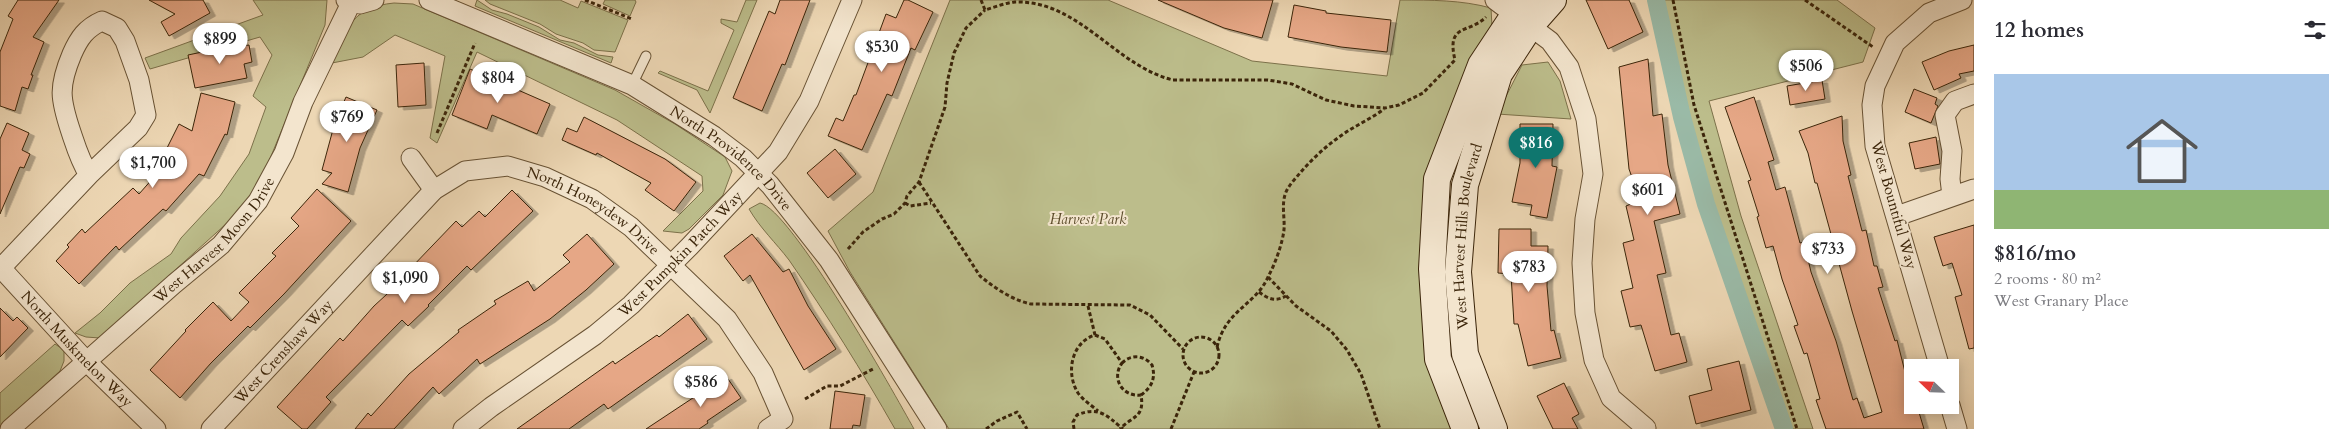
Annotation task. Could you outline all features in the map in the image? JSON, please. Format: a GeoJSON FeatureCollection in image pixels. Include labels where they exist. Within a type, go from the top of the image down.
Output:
{"type":"FeatureCollection","features":[{"type":"Feature","properties":{"kind":"street"},"geometry":{"type":"LineString","coordinates":[[348,1],[360,4],[374,0]]}},
{"type":"Feature","properties":{"kind":"street","name":"North Providence Drive"},"geometry":{"type":"LineString","coordinates":[[429,0],[632,85],[714,136],[744,158],[770,184],[829,260],[937,429]]}},
{"type":"Feature","properties":{"kind":"street","name":"West Pumpkin Patch Way"},"geometry":{"type":"LineString","coordinates":[[464,429],[491,407],[595,335],[630,305],[672,265],[778,152],[809,101],[852,0]]}},
{"type":"Feature","properties":{"kind":"street","name":"West Harvest Hills Boulevard"},"geometry":{"type":"LineString","coordinates":[[1465,429],[1438,359],[1432,269],[1438,180],[1481,65],[1516,10],[1553,0]]}},
{"type":"Feature","properties":{"kind":"street","name":"West Bountiful Way"},"geometry":{"type":"LineString","coordinates":[[1937,359],[1875,146],[1872,105],[1875,86],[1895,44],[1929,13],[1962,0]]}},
{"type":"Feature","properties":{"kind":"street","name":"West Harvest Moon Drive"},"geometry":{"type":"LineString","coordinates":[[10,429],[221,245],[258,201],[284,153],[303,102],[348,1]]}},
{"type":"Feature","properties":{"kind":"street"},"geometry":{"type":"LineString","coordinates":[[1516,10],[1550,41],[1569,66],[1586,119],[1593,174],[1585,218],[1582,262],[1585,313],[1594,360],[1610,398],[1646,428]]}},
{"type":"Feature","properties":{"kind":"street","name":"West Harvest Hills Boulevard"},"geometry":{"type":"LineString","coordinates":[[1494,429],[1465,354],[1458,272],[1465,185],[1499,74],[1516,10]]}},
{"type":"Feature","properties":{"kind":"street"},"geometry":{"type":"LineString","coordinates":[[0,268],[88,175],[138,128],[146,114],[140,80],[125,41],[116,28],[102,21],[92,26],[80,38],[64,75],[62,97],[64,114],[81,162],[88,175]]}},
{"type":"Feature","properties":{"kind":"street"},"geometry":{"type":"LineString","coordinates":[[1952,196],[1950,179],[1952,150],[1945,115],[1955,101],[1974,94]]}},
{"type":"Feature","properties":{"kind":"street"},"geometry":{"type":"LineString","coordinates":[[412,158],[434,190]]}},
{"type":"Feature","properties":{"kind":"street","name":"North Honeydew Drive"},"geometry":{"type":"LineString","coordinates":[[465,171],[508,166],[545,177],[592,199],[631,227],[726,319],[763,373],[776,424]]}},
{"type":"Feature","properties":{"kind":"street","name":"West Crenshaw Way"},"geometry":{"type":"LineString","coordinates":[[211,429],[434,190],[465,171]]}},
{"type":"Feature","properties":{"kind":"street"},"geometry":{"type":"LineString","coordinates":[[1897,216],[1974,189]]}},
{"type":"Feature","properties":{"kind":"street","name":"North Muskmelon Way"},"geometry":{"type":"LineString","coordinates":[[0,268],[87,362],[156,429]]}},
{"type":"Feature","properties":{"kind":"street"},"geometry":{"type":"LineString","coordinates":[[1953,414],[1957,429]]}},
{"type":"Feature","properties":{"kind":"lane"},"geometry":{"type":"LineString","coordinates":[[632,85],[646,56]]}},
{"type":"Feature","properties":{"kind":"path"},"geometry":{"type":"LineString","coordinates":[[585,0],[632,19]]}},
{"type":"Feature","properties":{"kind":"path"},"geometry":{"type":"LineString","coordinates":[[981,0],[985,10]]}},
{"type":"Feature","properties":{"kind":"path"},"geometry":{"type":"LineString","coordinates":[[1673,0],[1694,105],[1797,429]]}},
{"type":"Feature","properties":{"kind":"path"},"geometry":{"type":"LineString","coordinates":[[1805,0],[1873,46]]}},
{"type":"Feature","properties":{"kind":"path"},"geometry":{"type":"LineString","coordinates":[[848,249],[863,232],[882,219],[894,214],[905,203],[907,196],[919,182],[945,107],[947,83],[954,53],[966,28],[985,10],[1014,2],[1043,3],[1060,9],[1145,70],[1165,79],[1268,80],[1292,84],[1326,100],[1354,106],[1385,108],[1423,93],[1455,60],[1454,40],[1458,32],[1487,17]]}},
{"type":"Feature","properties":{"kind":"path"},"geometry":{"type":"LineString","coordinates":[[437,133],[475,43]]}},
{"type":"Feature","properties":{"kind":"path"},"geometry":{"type":"LineString","coordinates":[[1217,347],[1225,325],[1240,307],[1259,292],[1268,277],[1283,235],[1284,202],[1286,192],[1291,183],[1313,158],[1344,134],[1385,108]]}},
{"type":"Feature","properties":{"kind":"path"},"geometry":{"type":"LineString","coordinates":[[919,182],[980,276],[993,286],[1021,302],[1031,304],[1130,305],[1140,308],[1184,349],[1186,365],[1194,372],[1207,372],[1216,365],[1219,353],[1214,342],[1203,337],[1191,340],[1184,349]]}},
{"type":"Feature","properties":{"kind":"path"},"geometry":{"type":"LineString","coordinates":[[905,203],[910,206],[931,202]]}},
{"type":"Feature","properties":{"kind":"path"},"geometry":{"type":"LineString","coordinates":[[1268,277],[1286,296],[1331,331],[1347,350],[1361,374],[1380,429]]}},
{"type":"Feature","properties":{"kind":"path"},"geometry":{"type":"LineString","coordinates":[[1259,292],[1268,299],[1279,300],[1286,296]]}},
{"type":"Feature","properties":{"kind":"path"},"geometry":{"type":"LineString","coordinates":[[1088,306],[1095,335]]}},
{"type":"Feature","properties":{"kind":"path"},"geometry":{"type":"LineString","coordinates":[[1122,363],[1105,339],[1095,335],[1085,338],[1079,343],[1072,363],[1074,386],[1078,394],[1121,428],[1138,416],[1141,407],[1141,395]]}},
{"type":"Feature","properties":{"kind":"path"},"geometry":{"type":"LineString","coordinates":[[1140,357],[1152,365],[1153,380],[1150,387],[1141,395],[1130,394],[1118,383],[1117,375],[1122,363],[1128,358],[1140,357]]}},
{"type":"Feature","properties":{"kind":"path"},"geometry":{"type":"LineString","coordinates":[[804,399],[827,386],[840,386],[873,369]]}},
{"type":"Feature","properties":{"kind":"path"},"geometry":{"type":"LineString","coordinates":[[1170,429],[1194,372]]}},
{"type":"Feature","properties":{"kind":"path"},"geometry":{"type":"LineString","coordinates":[[1074,429],[1073,422],[1077,415],[1098,410]]}},
{"type":"Feature","properties":{"kind":"path"},"geometry":{"type":"LineString","coordinates":[[986,429],[997,421],[1017,412],[1027,429]]}},
{"type":"Feature","properties":{"kind":"green space"},"geometry":{"type":"Polygon","coordinates":[[[253,0],[327,0],[325,25],[260,183],[237,214],[100,338],[86,337],[75,333],[100,313],[130,283],[171,254],[181,238],[220,196],[249,154],[266,107],[253,96],[272,55],[260,37],[150,69],[145,58],[263,15],[253,0]]]}},
{"type":"Feature","properties":{"kind":"green space"},"geometry":{"type":"Polygon","coordinates":[[[477,0],[492,10],[539,27],[560,40],[574,43],[598,55],[613,57],[611,63],[475,6],[477,0]]]}},
{"type":"Feature","properties":{"kind":"green space"},"geometry":{"type":"Polygon","coordinates":[[[485,0],[560,0],[578,8],[581,1],[628,20],[615,52],[594,50],[583,43],[556,34],[540,24],[490,4],[485,0]]]}},
{"type":"Feature","properties":{"kind":"green space"},"geometry":{"type":"Polygon","coordinates":[[[605,0],[635,0],[636,2],[630,16],[603,4],[605,0]]]}},
{"type":"Feature","properties":{"kind":"green space"},"geometry":{"type":"Polygon","coordinates":[[[746,0],[757,0],[710,113],[697,90],[658,73],[660,71],[708,91],[734,30],[721,23],[721,19],[737,22],[746,0]]]}},
{"type":"Feature","properties":{"kind":"green space","name":"Harvest Park"},"geometry":{"type":"Polygon","coordinates":[[[950,0],[1108,0],[1252,61],[1387,76],[1400,0],[1458,2],[1491,8],[1492,27],[1457,100],[1431,356],[1451,429],[949,429],[850,272],[828,231],[873,192],[950,0]]]}},
{"type":"Feature","properties":{"kind":"green space"},"geometry":{"type":"Polygon","coordinates":[[[1648,0],[1837,0],[1875,28],[1863,62],[1709,101],[1741,216],[1813,429],[1779,429],[1701,208],[1673,107],[1648,0]]]}},
{"type":"Feature","properties":{"kind":"green space"},"geometry":{"type":"Polygon","coordinates":[[[394,3],[413,4],[615,90],[675,124],[725,157],[732,171],[723,195],[689,229],[682,233],[663,231],[703,191],[702,176],[617,120],[477,52],[437,143],[430,138],[445,56],[395,35],[363,57],[332,63],[347,29],[360,14],[380,5],[394,3]]]}},
{"type":"Feature","properties":{"kind":"green space"},"geometry":{"type":"Polygon","coordinates":[[[1548,62],[1560,81],[1571,119],[1497,114],[1522,65],[1548,62]]]}},
{"type":"Feature","properties":{"kind":"green space"},"geometry":{"type":"Polygon","coordinates":[[[760,203],[775,213],[817,268],[865,343],[914,429],[895,429],[817,301],[789,260],[753,216],[749,209],[760,203]]]}},
{"type":"Feature","properties":{"kind":"green space"},"geometry":{"type":"Polygon","coordinates":[[[55,344],[64,350],[64,361],[60,371],[0,426],[0,393],[55,344]]]}},
{"type":"Feature","properties":{"kind":"building"},"geometry":{"type":"Polygon","coordinates":[[[18,0],[59,0],[33,37],[44,42],[31,75],[33,75],[28,89],[22,87],[15,111],[0,106],[0,52],[13,19],[8,16],[18,0]]]}},
{"type":"Feature","properties":{"kind":"building"},"geometry":{"type":"Polygon","coordinates":[[[149,0],[203,0],[210,13],[169,36],[161,22],[175,14],[149,0]]]}},
{"type":"Feature","properties":{"kind":"building"},"geometry":{"type":"Polygon","coordinates":[[[780,0],[810,0],[785,65],[782,64],[762,111],[733,98],[769,11],[775,14],[780,0]]]}},
{"type":"Feature","properties":{"kind":"building"},"geometry":{"type":"Polygon","coordinates":[[[904,0],[908,0],[933,12],[915,50],[911,48],[892,96],[887,94],[862,150],[828,136],[836,118],[843,121],[854,95],[856,95],[886,14],[896,18],[904,0]]]}},
{"type":"Feature","properties":{"kind":"building"},"geometry":{"type":"Polygon","coordinates":[[[1158,0],[1273,0],[1262,38],[1224,28],[1158,0]]]}},
{"type":"Feature","properties":{"kind":"building"},"geometry":{"type":"Polygon","coordinates":[[[1586,0],[1629,0],[1643,32],[1608,49],[1586,0]]]}},
{"type":"Feature","properties":{"kind":"building"},"geometry":{"type":"Polygon","coordinates":[[[1294,5],[1326,11],[1326,13],[1391,20],[1387,52],[1341,47],[1288,37],[1294,5]]]}},
{"type":"Feature","properties":{"kind":"building"},"geometry":{"type":"Polygon","coordinates":[[[235,45],[235,47],[249,45],[252,62],[244,64],[247,78],[195,88],[188,55],[235,45]]]}},
{"type":"Feature","properties":{"kind":"building"},"geometry":{"type":"Polygon","coordinates":[[[1974,45],[1974,71],[1959,74],[1961,78],[1934,90],[1922,62],[1949,51],[1974,45]]]}},
{"type":"Feature","properties":{"kind":"building"},"geometry":{"type":"Polygon","coordinates":[[[1648,59],[1653,116],[1662,114],[1668,165],[1680,214],[1654,221],[1666,273],[1657,275],[1671,335],[1679,333],[1687,362],[1655,371],[1641,325],[1630,327],[1621,291],[1633,288],[1623,243],[1634,240],[1626,206],[1640,200],[1629,169],[1619,67],[1648,59]]]}},
{"type":"Feature","properties":{"kind":"building"},"geometry":{"type":"Polygon","coordinates":[[[424,63],[426,105],[398,107],[396,65],[424,63]]]}},
{"type":"Feature","properties":{"kind":"building"},"geometry":{"type":"Polygon","coordinates":[[[470,69],[550,104],[537,134],[492,115],[487,129],[452,115],[470,69]]]}},
{"type":"Feature","properties":{"kind":"building"},"geometry":{"type":"Polygon","coordinates":[[[1822,80],[1825,99],[1790,105],[1787,86],[1822,80]]]}},
{"type":"Feature","properties":{"kind":"building"},"geometry":{"type":"Polygon","coordinates":[[[1914,89],[1937,98],[1935,104],[1938,106],[1931,123],[1905,112],[1914,89]]]}},
{"type":"Feature","properties":{"kind":"building"},"geometry":{"type":"Polygon","coordinates":[[[201,93],[235,102],[227,135],[225,134],[204,176],[199,174],[166,211],[163,209],[119,250],[116,246],[79,284],[56,261],[69,247],[67,245],[82,229],[85,233],[133,188],[139,194],[170,159],[163,156],[179,124],[192,131],[201,93]]]}},
{"type":"Feature","properties":{"kind":"building"},"geometry":{"type":"Polygon","coordinates":[[[346,97],[377,110],[360,148],[348,192],[322,184],[332,173],[322,170],[335,122],[346,97]]]}},
{"type":"Feature","properties":{"kind":"building"},"geometry":{"type":"Polygon","coordinates":[[[1754,97],[1774,160],[1768,162],[1776,190],[1785,187],[1800,243],[1804,242],[1811,272],[1836,341],[1853,400],[1857,398],[1864,418],[1882,412],[1817,183],[1815,183],[1808,153],[1799,131],[1842,116],[1843,141],[1851,175],[1848,176],[1862,231],[1866,230],[1874,266],[1877,266],[1883,287],[1878,288],[1895,341],[1897,340],[1904,368],[1904,414],[1920,414],[1924,429],[1826,429],[1816,400],[1820,399],[1807,353],[1804,354],[1794,326],[1798,325],[1773,246],[1766,248],[1757,217],[1759,216],[1748,181],[1751,180],[1725,107],[1754,97]]]}},
{"type":"Feature","properties":{"kind":"building"},"geometry":{"type":"Polygon","coordinates":[[[584,117],[665,159],[696,182],[674,211],[645,190],[651,183],[597,153],[596,155],[562,140],[567,128],[577,132],[584,117]]]}},
{"type":"Feature","properties":{"kind":"building"},"geometry":{"type":"Polygon","coordinates":[[[7,123],[29,133],[22,150],[30,154],[24,168],[20,167],[0,214],[0,139],[7,123]]]}},
{"type":"Feature","properties":{"kind":"building"},"geometry":{"type":"Polygon","coordinates":[[[1520,124],[1553,124],[1552,166],[1557,167],[1547,218],[1530,215],[1532,205],[1512,202],[1520,163],[1520,124]]]}},
{"type":"Feature","properties":{"kind":"building"},"geometry":{"type":"Polygon","coordinates":[[[1936,137],[1940,164],[1915,169],[1909,143],[1936,137]]]}},
{"type":"Feature","properties":{"kind":"building"},"geometry":{"type":"Polygon","coordinates":[[[835,149],[856,174],[828,198],[807,173],[835,149]]]}},
{"type":"Feature","properties":{"kind":"building"},"geometry":{"type":"Polygon","coordinates":[[[317,189],[351,221],[284,294],[211,363],[180,398],[150,370],[185,330],[213,302],[231,321],[249,302],[239,293],[276,256],[272,253],[299,226],[291,218],[317,189]]]}},
{"type":"Feature","properties":{"kind":"building"},"geometry":{"type":"Polygon","coordinates":[[[512,190],[533,211],[471,270],[467,266],[408,326],[402,320],[326,397],[331,402],[307,429],[302,429],[277,407],[340,338],[343,341],[374,306],[411,272],[409,270],[456,221],[462,227],[479,211],[485,217],[512,190]]]}},
{"type":"Feature","properties":{"kind":"building"},"geometry":{"type":"Polygon","coordinates":[[[1974,225],[1974,348],[1969,349],[1955,297],[1962,295],[1952,263],[1943,266],[1934,237],[1974,225]]]}},
{"type":"Feature","properties":{"kind":"building"},"geometry":{"type":"Polygon","coordinates":[[[1499,229],[1531,229],[1531,246],[1548,246],[1547,286],[1551,331],[1554,330],[1561,358],[1528,366],[1518,324],[1514,324],[1511,274],[1498,273],[1499,229]]]}},
{"type":"Feature","properties":{"kind":"building"},"geometry":{"type":"Polygon","coordinates":[[[587,234],[614,264],[586,290],[550,319],[480,364],[477,359],[439,394],[433,387],[394,429],[355,429],[368,413],[371,416],[409,374],[459,332],[458,330],[496,304],[494,301],[528,281],[534,291],[570,262],[563,255],[587,234]]]}},
{"type":"Feature","properties":{"kind":"building"},"geometry":{"type":"Polygon","coordinates":[[[752,234],[783,272],[789,269],[808,306],[836,349],[804,370],[750,275],[743,281],[724,256],[752,234]]]}},
{"type":"Feature","properties":{"kind":"building"},"geometry":{"type":"Polygon","coordinates":[[[0,308],[13,321],[17,317],[28,328],[0,357],[0,308]]]}},
{"type":"Feature","properties":{"kind":"building"},"geometry":{"type":"Polygon","coordinates":[[[688,314],[707,339],[608,409],[604,404],[569,429],[517,429],[613,361],[615,364],[657,335],[659,337],[688,314]]]}},
{"type":"Feature","properties":{"kind":"building"},"geometry":{"type":"Polygon","coordinates":[[[1739,361],[1751,410],[1696,424],[1689,396],[1712,390],[1707,369],[1739,361]]]}},
{"type":"Feature","properties":{"kind":"building"},"geometry":{"type":"Polygon","coordinates":[[[726,376],[741,398],[707,421],[708,423],[699,429],[646,429],[726,376]]]}},
{"type":"Feature","properties":{"kind":"building"},"geometry":{"type":"Polygon","coordinates":[[[1564,383],[1579,414],[1572,418],[1578,429],[1553,429],[1537,396],[1564,383]]]}},
{"type":"Feature","properties":{"kind":"building"},"geometry":{"type":"Polygon","coordinates":[[[835,391],[865,395],[860,426],[853,425],[852,429],[830,429],[835,391]]]}},
{"type":"Feature","properties":{"kind":"waterway"},"geometry":{"type":"LineString","coordinates":[[1656,0],[1682,117],[1706,204],[1784,429]]}}]}
